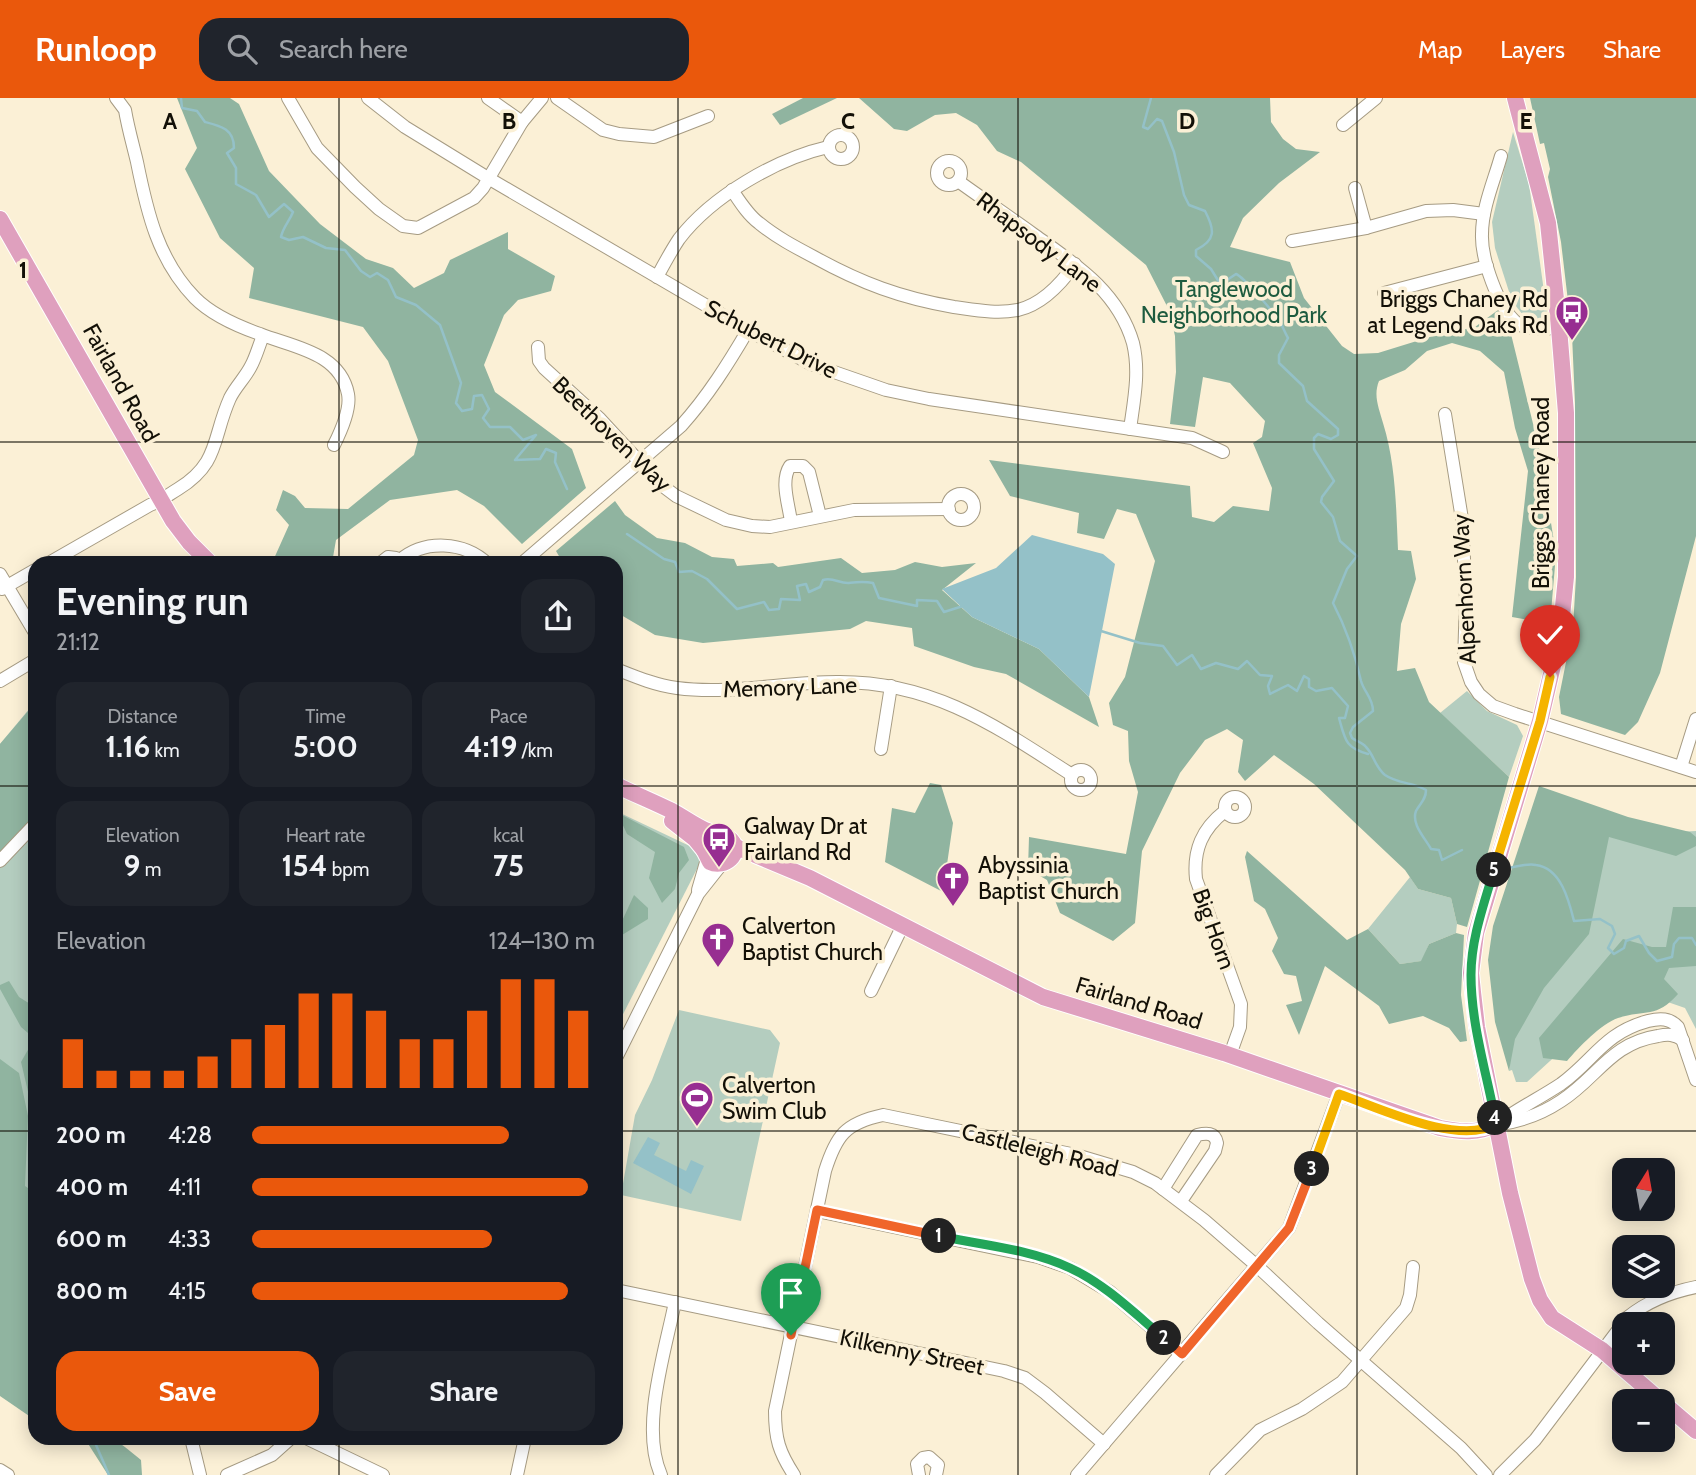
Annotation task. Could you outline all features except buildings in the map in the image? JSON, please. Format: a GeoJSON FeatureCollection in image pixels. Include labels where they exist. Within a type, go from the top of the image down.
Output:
{"type":"FeatureCollection","features":[{"type":"Feature","properties":{"kind":"main road","name":"Briggs Chaney Road"},"geometry":{"type":"LineString","coordinates":[[1516,98],[1548,223],[1559,328],[1566,413],[1566,578],[1560,636],[1540,721],[1478,922],[1471,974],[1477,1027],[1510,1193],[1540,1300],[1552,1318],[1602,1350],[1647,1389]]}},
{"type":"Feature","properties":{"kind":"main road","name":"Fairland Road"},"geometry":{"type":"LineString","coordinates":[[0,219],[162,501],[189,542],[203,556]]}},
{"type":"Feature","properties":{"kind":"main road"},"geometry":{"type":"LineString","coordinates":[[623,788],[716,835]]}},
{"type":"Feature","properties":{"kind":"main road"},"geometry":{"type":"LineString","coordinates":[[623,798],[671,821],[715,859]]}},
{"type":"Feature","properties":{"kind":"main road","name":"Fairland Road"},"geometry":{"type":"LineString","coordinates":[[716,835],[727,837],[734,846],[810,878],[1043,997],[1230,1055],[1445,1129],[1475,1132],[1497,1124]]}},
{"type":"Feature","properties":{"kind":"main road"},"geometry":{"type":"LineString","coordinates":[[715,859],[707,840],[716,835]]}},
{"type":"Feature","properties":{"kind":"main road"},"geometry":{"type":"LineString","coordinates":[[715,859],[734,854],[734,846]]}},
{"type":"Feature","properties":{"kind":"main road","name":"Fairland Road"},"geometry":{"type":"LineString","coordinates":[[715,859],[783,867]]}},
{"type":"Feature","properties":{"kind":"main road","name":"Briggs Chaney Road"},"geometry":{"type":"LineString","coordinates":[[1675,1413],[1696,1431]]}},
{"type":"Feature","properties":{"kind":"street"},"geometry":{"type":"LineString","coordinates":[[116,98],[125,110],[147,213],[159,246],[195,297],[214,313],[262,336],[323,357],[341,376],[349,395],[346,413],[334,445]]}},
{"type":"Feature","properties":{"kind":"street"},"geometry":{"type":"LineString","coordinates":[[288,98],[317,148],[379,209],[402,226],[418,228],[474,198],[483,188],[523,122],[542,98]]}},
{"type":"Feature","properties":{"kind":"street","name":"Schubert Drive"},"geometry":{"type":"LineString","coordinates":[[368,98],[405,127],[488,178],[811,364],[886,390],[929,399],[1192,438],[1223,452]]}},
{"type":"Feature","properties":{"kind":"street"},"geometry":{"type":"LineString","coordinates":[[488,98],[523,122]]}},
{"type":"Feature","properties":{"kind":"street"},"geometry":{"type":"LineString","coordinates":[[557,98],[603,130],[619,134],[654,137],[708,116]]}},
{"type":"Feature","properties":{"kind":"street"},"geometry":{"type":"LineString","coordinates":[[1343,125],[1376,98]]}},
{"type":"Feature","properties":{"kind":"street"},"geometry":{"type":"LineString","coordinates":[[657,277],[679,240],[701,215],[732,190],[786,161],[828,147]]}},
{"type":"Feature","properties":{"kind":"street"},"geometry":{"type":"LineString","coordinates":[[1501,156],[1484,214],[1482,236],[1487,266],[1505,309],[1519,325],[1559,328]]}},
{"type":"Feature","properties":{"kind":"street","name":"Rhapsody Lane"},"geometry":{"type":"LineString","coordinates":[[958,181],[1075,264],[1097,281],[1111,298],[1125,322],[1133,344],[1137,381],[1130,429]]}},
{"type":"Feature","properties":{"kind":"street"},"geometry":{"type":"LineString","coordinates":[[1355,188],[1366,228]]}},
{"type":"Feature","properties":{"kind":"street"},"geometry":{"type":"LineString","coordinates":[[732,190],[757,222],[780,239],[854,279],[921,301],[991,313],[1019,309],[1049,294],[1075,264]]}},
{"type":"Feature","properties":{"kind":"street"},"geometry":{"type":"LineString","coordinates":[[1292,241],[1366,228],[1426,211],[1453,210],[1484,214]]}},
{"type":"Feature","properties":{"kind":"street"},"geometry":{"type":"LineString","coordinates":[[1384,293],[1487,266]]}},
{"type":"Feature","properties":{"kind":"street"},"geometry":{"type":"LineString","coordinates":[[530,556],[681,426],[723,373],[748,330]]}},
{"type":"Feature","properties":{"kind":"street"},"geometry":{"type":"LineString","coordinates":[[61,556],[150,505],[162,501],[204,469],[214,452],[221,420],[229,400],[251,366],[262,336]]}},
{"type":"Feature","properties":{"kind":"street","name":"Beethoven Way"},"geometry":{"type":"LineString","coordinates":[[538,347],[539,361],[544,368],[600,419],[660,484],[726,520],[770,527],[854,510],[948,509]]}},
{"type":"Feature","properties":{"kind":"street","name":"Alpenhorn Way"},"geometry":{"type":"LineString","coordinates":[[1445,414],[1462,519],[1466,599],[1464,662],[1471,682],[1479,694],[1493,706],[1696,772]]}},
{"type":"Feature","properties":{"kind":"street"},"geometry":{"type":"LineString","coordinates":[[791,522],[785,480],[790,466],[803,466],[809,472],[820,516]]}},
{"type":"Feature","properties":{"kind":"street"},"geometry":{"type":"LineString","coordinates":[[405,556],[434,545],[449,546],[477,556]]}},
{"type":"Feature","properties":{"kind":"street"},"geometry":{"type":"LineString","coordinates":[[0,574],[4,588],[28,623]]}},
{"type":"Feature","properties":{"kind":"street"},"geometry":{"type":"LineString","coordinates":[[4,588],[28,574]]}},
{"type":"Feature","properties":{"kind":"street"},"geometry":{"type":"LineString","coordinates":[[0,681],[28,664]]}},
{"type":"Feature","properties":{"kind":"street","name":"Memory Lane"},"geometry":{"type":"LineString","coordinates":[[623,672],[649,682],[701,690],[839,682],[891,687],[926,694],[968,711],[1072,775]]}},
{"type":"Feature","properties":{"kind":"street"},"geometry":{"type":"LineString","coordinates":[[881,749],[891,687]]}},
{"type":"Feature","properties":{"kind":"street"},"geometry":{"type":"LineString","coordinates":[[1681,767],[1696,719]]}},
{"type":"Feature","properties":{"kind":"street","name":"Big Horn"},"geometry":{"type":"LineString","coordinates":[[1225,811],[1202,836],[1194,862],[1196,879],[1241,1004],[1240,1027],[1230,1055]]}},
{"type":"Feature","properties":{"kind":"street"},"geometry":{"type":"LineString","coordinates":[[0,861],[28,831]]}},
{"type":"Feature","properties":{"kind":"street"},"geometry":{"type":"LineString","coordinates":[[623,1044],[715,859]]}},
{"type":"Feature","properties":{"kind":"street"},"geometry":{"type":"LineString","coordinates":[[871,991],[902,927]]}},
{"type":"Feature","properties":{"kind":"street"},"geometry":{"type":"LineString","coordinates":[[1497,1124],[1562,1083],[1605,1042],[1621,1031],[1655,1019],[1671,1021],[1678,1027],[1696,1080]]}},
{"type":"Feature","properties":{"kind":"street"},"geometry":{"type":"LineString","coordinates":[[1497,1124],[1546,1110],[1573,1093],[1606,1060],[1630,1043],[1671,1034],[1683,1040]]}},
{"type":"Feature","properties":{"kind":"street"},"geometry":{"type":"LineString","coordinates":[[1077,1475],[1289,1228],[1339,1094]]}},
{"type":"Feature","properties":{"kind":"street"},"geometry":{"type":"LineString","coordinates":[[1539,1097],[1546,1110]]}},
{"type":"Feature","properties":{"kind":"street","name":"Castleleigh Road"},"geometry":{"type":"LineString","coordinates":[[794,1475],[782,1457],[775,1434],[775,1411],[825,1171],[837,1139],[846,1130],[864,1119],[883,1115],[1076,1155],[1133,1172],[1163,1189],[1257,1266],[1461,1448],[1486,1475]]}},
{"type":"Feature","properties":{"kind":"street"},"geometry":{"type":"LineString","coordinates":[[1163,1189],[1197,1135],[1212,1135],[1217,1143],[1216,1151],[1181,1202]]}},
{"type":"Feature","properties":{"kind":"street"},"geometry":{"type":"LineString","coordinates":[[817,1210],[1038,1257],[1070,1268],[1110,1292],[1182,1354]]}},
{"type":"Feature","properties":{"kind":"street"},"geometry":{"type":"LineString","coordinates":[[1216,1475],[1254,1434],[1335,1388],[1362,1360],[1406,1308],[1413,1268]]}},
{"type":"Feature","properties":{"kind":"street"},"geometry":{"type":"LineString","coordinates":[[1500,1475],[1535,1440],[1622,1324],[1639,1308],[1661,1297],[1696,1287]]}},
{"type":"Feature","properties":{"kind":"street","name":"Kilkenny Street"},"geometry":{"type":"LineString","coordinates":[[623,1291],[1004,1371],[1025,1378],[1104,1444]]}},
{"type":"Feature","properties":{"kind":"street"},"geometry":{"type":"LineString","coordinates":[[661,1475],[652,1444],[653,1410],[675,1302]]}},
{"type":"Feature","properties":{"kind":"street"},"geometry":{"type":"LineString","coordinates":[[193,1445],[200,1475]]}},
{"type":"Feature","properties":{"kind":"street"},"geometry":{"type":"LineString","coordinates":[[227,1475],[272,1455],[283,1445]]}},
{"type":"Feature","properties":{"kind":"street"},"geometry":{"type":"LineString","coordinates":[[321,1445],[383,1475]]}},
{"type":"Feature","properties":{"kind":"street"},"geometry":{"type":"LineString","coordinates":[[517,1475],[523,1445]]}},
{"type":"Feature","properties":{"kind":"street"},"geometry":{"type":"LineString","coordinates":[[919,1475],[917,1464],[923,1458],[929,1458],[938,1465],[936,1475]]}},
{"type":"Feature","properties":{"kind":"street"},"geometry":{"type":"LineString","coordinates":[[0,1470],[8,1475]]}},
{"type":"Feature","properties":{"kind":"green space"},"geometry":{"type":"Polygon","coordinates":[[[177,98],[230,98],[239,104],[269,171],[320,224],[366,259],[393,268],[414,288],[444,273],[450,260],[508,232],[508,249],[555,276],[551,291],[518,300],[504,315],[484,365],[495,392],[572,449],[586,488],[522,544],[484,506],[457,490],[390,500],[336,540],[333,556],[275,556],[289,525],[276,510],[283,490],[295,496],[305,508],[348,509],[414,455],[418,440],[388,361],[363,327],[249,298],[254,268],[220,238],[185,169],[197,148],[177,98]]]}},
{"type":"Feature","properties":{"kind":"green space"},"geometry":{"type":"Polygon","coordinates":[[[803,98],[837,98],[780,125],[772,114],[803,98]]]}},
{"type":"Feature","properties":{"kind":"green space","name":"Tanglewood Neighborhood Park"},"geometry":{"type":"Polygon","coordinates":[[[859,98],[1270,98],[1271,122],[1283,139],[1296,149],[1320,152],[1279,183],[1243,218],[1230,247],[1290,262],[1304,298],[1342,346],[1354,354],[1378,353],[1433,336],[1475,327],[1498,310],[1510,330],[1539,448],[1556,554],[1550,624],[1512,617],[1528,471],[1515,428],[1504,372],[1480,351],[1452,343],[1427,351],[1405,370],[1379,381],[1377,392],[1393,470],[1398,550],[1411,551],[1416,579],[1401,624],[1397,671],[1415,668],[1429,702],[1509,777],[1467,927],[1457,924],[1451,898],[1418,889],[1405,870],[1314,784],[1274,755],[1245,781],[1238,772],[1243,740],[1227,729],[1205,740],[1180,773],[1142,851],[1135,923],[1113,941],[1060,913],[1047,880],[1028,869],[1029,837],[1126,854],[1138,792],[1129,761],[1128,731],[1113,725],[1109,703],[1125,677],[1155,561],[1136,514],[1117,509],[1104,539],[1077,533],[1079,513],[1010,496],[989,460],[1190,486],[1192,517],[1214,522],[1233,506],[1269,511],[1272,488],[1253,443],[1262,437],[1265,421],[1230,383],[1203,377],[1195,427],[1170,424],[1176,372],[1175,336],[1169,310],[1146,265],[1021,162],[997,151],[977,125],[956,113],[935,115],[907,131],[894,129],[859,98]]]}},
{"type":"Feature","properties":{"kind":"green space"},"geometry":{"type":"Polygon","coordinates":[[[1530,98],[1696,98],[1696,536],[1660,673],[1638,722],[1625,735],[1561,714],[1559,697],[1573,627],[1576,577],[1572,335],[1561,242],[1548,177],[1550,169],[1544,143],[1540,144],[1530,98]]]}},
{"type":"Feature","properties":{"kind":"green space"},"geometry":{"type":"Polygon","coordinates":[[[1513,132],[1529,184],[1547,313],[1539,320],[1526,319],[1512,301],[1495,248],[1492,222],[1513,132]]]}},
{"type":"Feature","properties":{"kind":"green space"},"geometry":{"type":"Polygon","coordinates":[[[615,501],[625,515],[657,538],[685,543],[712,557],[734,559],[737,566],[773,563],[778,567],[841,558],[862,573],[895,570],[915,562],[942,567],[976,563],[942,590],[972,617],[1039,649],[1089,697],[1099,727],[1006,674],[974,667],[914,646],[912,628],[866,621],[850,629],[703,643],[655,635],[623,616],[623,556],[559,556],[556,551],[615,501]]]}},
{"type":"Feature","properties":{"kind":"green space"},"geometry":{"type":"Polygon","coordinates":[[[1467,691],[1487,711],[1517,725],[1523,736],[1509,777],[1440,713],[1467,691]]]}},
{"type":"Feature","properties":{"kind":"green space"},"geometry":{"type":"Polygon","coordinates":[[[28,710],[28,1389],[0,1375],[0,744],[28,710]]]}},
{"type":"Feature","properties":{"kind":"green space"},"geometry":{"type":"Polygon","coordinates":[[[28,711],[28,823],[0,854],[0,744],[28,711]]]}},
{"type":"Feature","properties":{"kind":"green space"},"geometry":{"type":"Polygon","coordinates":[[[930,783],[941,785],[953,823],[943,892],[885,862],[892,808],[915,813],[930,783]]]}},
{"type":"Feature","properties":{"kind":"green space"},"geometry":{"type":"Polygon","coordinates":[[[1539,786],[1628,817],[1690,832],[1696,837],[1696,846],[1676,856],[1609,837],[1589,934],[1544,988],[1515,1039],[1509,1071],[1495,1022],[1488,960],[1493,926],[1539,786]]]}},
{"type":"Feature","properties":{"kind":"green space"},"geometry":{"type":"Polygon","coordinates":[[[623,814],[696,849],[701,861],[623,1014],[623,814]]]}},
{"type":"Feature","properties":{"kind":"green space"},"geometry":{"type":"Polygon","coordinates":[[[623,816],[684,847],[689,860],[679,873],[675,889],[662,903],[649,878],[655,852],[627,834],[623,816]]]}},
{"type":"Feature","properties":{"kind":"green space"},"geometry":{"type":"Polygon","coordinates":[[[1696,831],[1696,1029],[1685,1008],[1659,999],[1618,1008],[1573,1040],[1527,1082],[1516,1082],[1512,1070],[1509,1071],[1510,1064],[1503,1041],[1609,836],[1696,831]]]}},
{"type":"Feature","properties":{"kind":"green space"},"geometry":{"type":"Polygon","coordinates":[[[1247,851],[1347,940],[1368,929],[1400,964],[1421,961],[1429,944],[1456,933],[1464,935],[1461,995],[1467,1041],[1460,1042],[1449,1028],[1423,1016],[1389,1024],[1379,1006],[1325,966],[1299,1035],[1286,1005],[1302,1001],[1296,976],[1284,974],[1272,951],[1278,938],[1265,909],[1254,901],[1245,857],[1247,851]]]}},
{"type":"Feature","properties":{"kind":"green space"},"geometry":{"type":"Polygon","coordinates":[[[1410,877],[1418,889],[1451,898],[1457,924],[1456,933],[1429,944],[1422,961],[1400,964],[1368,929],[1410,877]]]}},
{"type":"Feature","properties":{"kind":"green space"},"geometry":{"type":"Polygon","coordinates":[[[634,895],[648,908],[648,919],[623,934],[623,919],[634,895]]]}},
{"type":"Feature","properties":{"kind":"green space"},"geometry":{"type":"Polygon","coordinates":[[[1673,907],[1696,907],[1696,966],[1669,968],[1664,979],[1678,994],[1657,1010],[1611,1021],[1567,1061],[1543,1058],[1539,1038],[1623,939],[1652,947],[1666,947],[1673,907]]]}},
{"type":"Feature","properties":{"kind":"green space"},"geometry":{"type":"Polygon","coordinates":[[[9,981],[19,997],[28,1003],[28,1033],[21,1027],[0,985],[9,981]]]}},
{"type":"Feature","properties":{"kind":"green space","name":"Calverton Swim Club"},"geometry":{"type":"Polygon","coordinates":[[[679,1010],[770,1030],[780,1043],[741,1221],[623,1195],[635,1115],[652,1080],[679,1010]]]}},
{"type":"Feature","properties":{"kind":"green space"},"geometry":{"type":"Polygon","coordinates":[[[28,1050],[28,1092],[21,1062],[28,1050]]]}},
{"type":"Feature","properties":{"kind":"green space"},"geometry":{"type":"Polygon","coordinates":[[[0,1059],[19,1073],[28,1116],[25,1186],[28,1188],[28,1415],[0,1396],[0,1059]]]}},
{"type":"Feature","properties":{"kind":"green space"},"geometry":{"type":"Polygon","coordinates":[[[89,1445],[122,1445],[141,1460],[142,1475],[108,1475],[89,1445]]]}},
{"type":"Feature","properties":{"kind":"water"},"geometry":{"type":"Polygon","coordinates":[[[1032,535],[1103,554],[1115,564],[1089,697],[1039,649],[972,617],[942,589],[996,568],[1032,535]]]}},
{"type":"Feature","properties":{"kind":"water"},"geometry":{"type":"Polygon","coordinates":[[[648,1137],[660,1143],[654,1155],[686,1171],[691,1160],[704,1166],[691,1194],[633,1163],[648,1137]]]}},
{"type":"Feature","properties":{"kind":"waterway"},"geometry":{"type":"LineString","coordinates":[[181,98],[182,108],[197,111],[205,122],[221,127],[232,136],[234,148],[227,153],[236,168],[236,184],[256,195],[269,217],[284,204],[293,212],[281,237],[289,240],[303,237],[326,248],[345,250],[361,271],[370,277],[377,273],[388,280],[396,297],[416,305],[440,325],[461,383],[456,403],[462,411],[472,409],[474,396],[482,395],[489,409],[483,418],[490,427],[510,427],[523,440],[536,435],[515,460],[540,459],[546,449],[556,453],[555,462],[567,489]]}},
{"type":"Feature","properties":{"kind":"waterway"},"geometry":{"type":"LineString","coordinates":[[1151,98],[1143,127],[1148,129],[1157,119],[1162,121],[1174,152],[1184,195],[1189,205],[1205,211],[1211,224],[1212,234],[1207,242],[1196,250],[1196,256],[1211,269],[1219,282],[1224,282],[1236,274],[1272,311],[1288,338],[1279,355],[1279,363],[1303,386],[1307,401],[1338,429],[1338,435],[1331,439],[1318,434],[1314,438],[1314,449],[1334,481],[1321,502],[1333,517],[1340,541],[1357,556],[1347,569],[1333,603],[1353,651],[1362,685],[1373,706],[1373,711],[1353,727],[1350,733],[1352,738],[1366,747],[1385,775],[1426,790],[1416,811],[1415,821],[1431,849],[1439,850],[1442,860],[1462,850]]}},
{"type":"Feature","properties":{"kind":"waterway"},"geometry":{"type":"LineString","coordinates":[[627,534],[664,559],[675,562],[679,572],[692,571],[707,579],[737,609],[764,602],[769,610],[779,609],[781,599],[800,600],[797,586],[806,584],[809,592],[820,587],[823,580],[830,579],[844,583],[873,583],[879,598],[917,606],[917,600],[937,601],[944,612],[963,606]]}},
{"type":"Feature","properties":{"kind":"waterway"},"geometry":{"type":"LineString","coordinates":[[1101,631],[1140,643],[1163,646],[1177,665],[1192,655],[1201,669],[1216,663],[1238,669],[1247,661],[1260,675],[1272,676],[1268,686],[1270,694],[1288,685],[1297,691],[1304,676],[1309,679],[1309,687],[1316,691],[1332,688],[1348,706],[1345,718],[1339,718],[1347,742],[1355,749],[1368,754]]}},
{"type":"Feature","properties":{"kind":"waterway"},"geometry":{"type":"LineString","coordinates":[[1508,868],[1533,865],[1545,867],[1552,872],[1562,887],[1574,921],[1600,919],[1612,926],[1615,934],[1608,948],[1614,954],[1624,948],[1626,941],[1639,936],[1657,961],[1672,957],[1674,944],[1679,938],[1692,938],[1696,945]]}},
{"type":"Feature","properties":{"kind":"waterway"},"geometry":{"type":"LineString","coordinates":[[96,1445],[109,1475]]}},
{"type":"Feature","properties":{"kind":"place","name":"Briggs Chaney Rd at Legend Oaks Rd"},"geometry":{"type":"Point","coordinates":[1572,342]}},
{"type":"Feature","properties":{"kind":"place","name":"Galway Dr at Fairland Rd"},"geometry":{"type":"Point","coordinates":[719,869]}},
{"type":"Feature","properties":{"kind":"place","name":"Abyssinia Baptist Church"},"geometry":{"type":"Point","coordinates":[953,908]}},
{"type":"Feature","properties":{"kind":"place","name":"Calverton Baptist Church"},"geometry":{"type":"Point","coordinates":[718,969]}},
{"type":"Feature","properties":{"kind":"place","name":"Calverton Swim Club"},"geometry":{"type":"Point","coordinates":[697,1128]}},
{"type":"Feature","properties":{"kind":"route"},"geometry":{"type":"LineString","coordinates":[[791,1335],[817,1210],[1038,1257],[1070,1268],[1110,1292],[1182,1354],[1289,1228],[1339,1094],[1445,1129],[1475,1132],[1497,1124],[1477,1027],[1471,974],[1478,922],[1540,721],[1550,677]]}}]}
